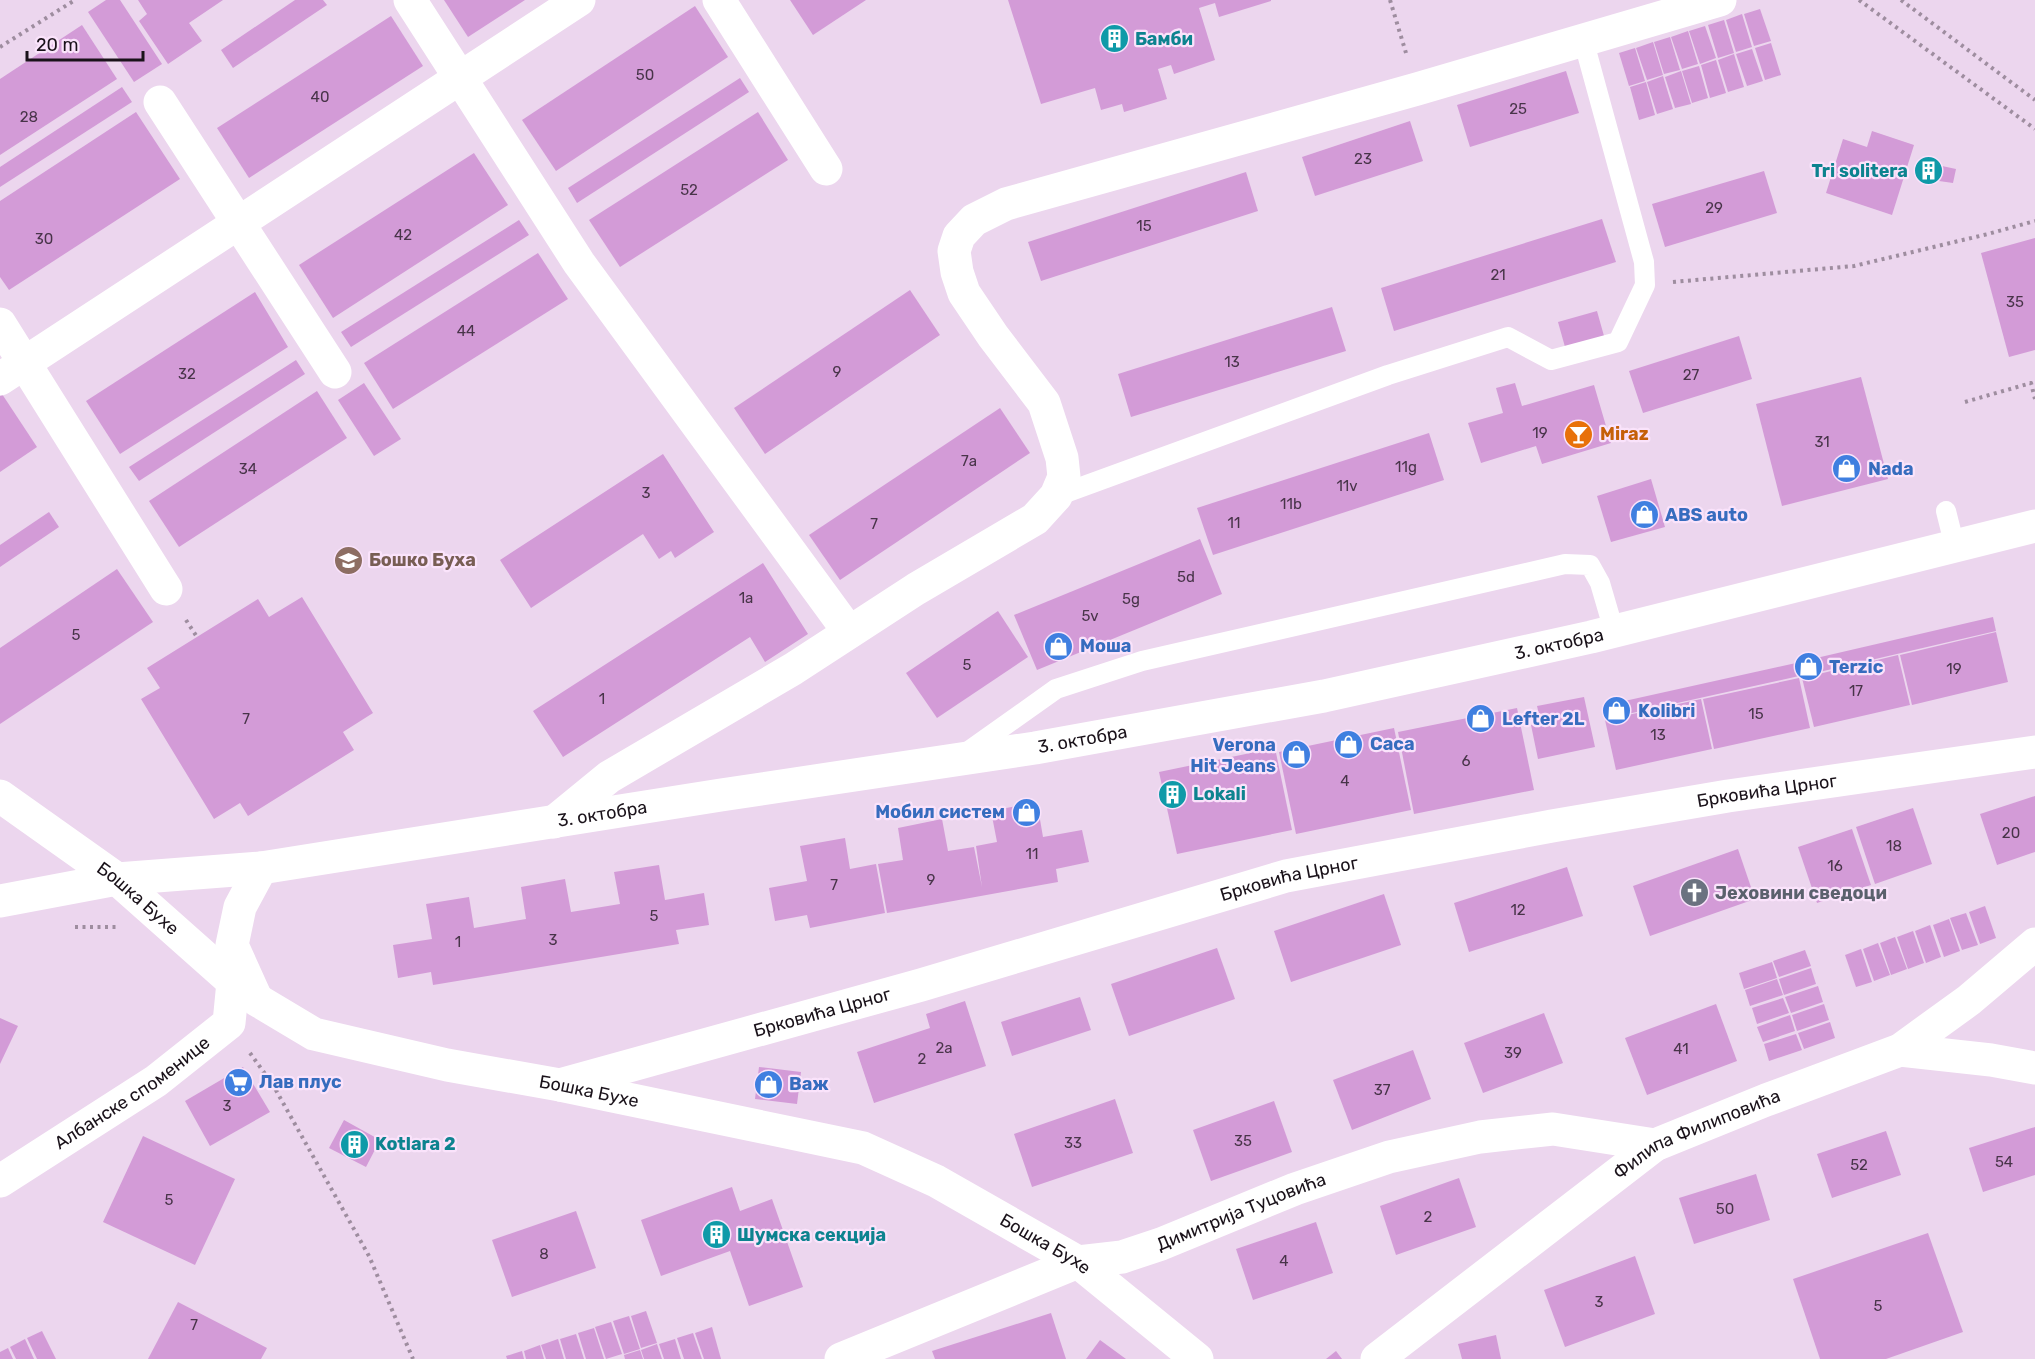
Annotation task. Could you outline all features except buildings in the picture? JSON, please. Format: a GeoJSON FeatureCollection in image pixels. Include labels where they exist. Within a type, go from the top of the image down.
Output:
{"type":"FeatureCollection","features":[{"type":"Feature","properties":{"kind":"street"},"geometry":{"type":"LineString","coordinates":[[410,0],[579,263],[849,632]]}},
{"type":"Feature","properties":{"kind":"street"},"geometry":{"type":"LineString","coordinates":[[12,372],[579,0]]}},
{"type":"Feature","properties":{"kind":"street"},"geometry":{"type":"LineString","coordinates":[[719,0],[826,169]]}},
{"type":"Feature","properties":{"kind":"street"},"geometry":{"type":"LineString","coordinates":[[553,823],[609,777],[793,669],[916,589],[1035,519],[1054,497],[1064,477],[1062,458],[1044,403],[993,336],[964,293],[957,272],[954,251],[959,236],[974,220],[1006,204],[1417,89],[1720,0]]}},
{"type":"Feature","properties":{"kind":"street"},"geometry":{"type":"LineString","coordinates":[[160,102],[335,372]]}},
{"type":"Feature","properties":{"kind":"street"},"geometry":{"type":"LineString","coordinates":[[0,324],[12,372],[166,589]]}},
{"type":"Feature","properties":{"kind":"street","name":"3. октобра"},"geometry":{"type":"LineString","coordinates":[[0,901],[117,879],[261,868],[1122,734],[1324,696],[1614,632],[2035,526]]}},
{"type":"Feature","properties":{"kind":"street","name":"Брковића Црног"},"geometry":{"type":"LineString","coordinates":[[560,1086],[921,986],[1286,876],[1716,798],[2035,752]]}},
{"type":"Feature","properties":{"kind":"street","name":"Бошка Бухе"},"geometry":{"type":"LineString","coordinates":[[0,796],[117,879],[245,991],[314,1034],[447,1065],[863,1148],[936,1181],[1078,1262],[1197,1359]]}},
{"type":"Feature","properties":{"kind":"street"},"geometry":{"type":"LineString","coordinates":[[245,991],[232,945],[240,907],[261,868]]}},
{"type":"Feature","properties":{"kind":"street","name":"Филипа Филиповића"},"geometry":{"type":"LineString","coordinates":[[1377,1359],[1655,1145],[1766,1100],[1900,1050],[1969,1000],[2035,944]]}},
{"type":"Feature","properties":{"kind":"street","name":"Албанске споменице"},"geometry":{"type":"LineString","coordinates":[[0,1181],[156,1081],[229,1023],[245,991]]}},
{"type":"Feature","properties":{"kind":"street"},"geometry":{"type":"LineString","coordinates":[[1900,1050],[1991,1060],[2035,1068]]}},
{"type":"Feature","properties":{"kind":"street","name":"Димитрија Туцовића"},"geometry":{"type":"LineString","coordinates":[[841,1359],[1078,1262],[1122,1257],[1161,1244],[1295,1189],[1389,1157],[1480,1137],[1553,1129],[1655,1145]]}},
{"type":"Feature","properties":{"kind":"lane"},"geometry":{"type":"LineString","coordinates":[[1054,497],[1388,375],[1508,337],[1551,360],[1618,342],[1645,285],[1644,262],[1583,39]]}},
{"type":"Feature","properties":{"kind":"lane"},"geometry":{"type":"LineString","coordinates":[[1946,511],[1951,531]]}},
{"type":"Feature","properties":{"kind":"lane"},"geometry":{"type":"LineString","coordinates":[[957,760],[1056,689],[1142,661],[1565,564],[1590,565],[1600,583],[1614,632]]}},
{"type":"Feature","properties":{"kind":"path"},"geometry":{"type":"LineString","coordinates":[[0,47],[75,0]]}},
{"type":"Feature","properties":{"kind":"path"},"geometry":{"type":"LineString","coordinates":[[1390,0],[1417,89]]}},
{"type":"Feature","properties":{"kind":"path"},"geometry":{"type":"LineString","coordinates":[[1859,0],[2035,129]]}},
{"type":"Feature","properties":{"kind":"path"},"geometry":{"type":"LineString","coordinates":[[1901,0],[2035,100]]}},
{"type":"Feature","properties":{"kind":"path"},"geometry":{"type":"LineString","coordinates":[[1645,285],[1854,266],[2035,221]]}},
{"type":"Feature","properties":{"kind":"path"},"geometry":{"type":"LineString","coordinates":[[1965,402],[2033,382],[2035,399]]}},
{"type":"Feature","properties":{"kind":"path"},"geometry":{"type":"LineString","coordinates":[[68,927],[120,927]]}},
{"type":"Feature","properties":{"kind":"path"},"geometry":{"type":"LineString","coordinates":[[229,1023],[273,1085],[369,1256],[413,1359]]}},
{"type":"Feature","properties":{"kind":"place","name":"Бамби"},"geometry":{"type":"Point","coordinates":[1114,39]}},
{"type":"Feature","properties":{"kind":"place","name":"Tri solitera"},"geometry":{"type":"Point","coordinates":[1929,171]}},
{"type":"Feature","properties":{"kind":"place","name":"Miraz"},"geometry":{"type":"Point","coordinates":[1579,434]}},
{"type":"Feature","properties":{"kind":"place","name":"Nada"},"geometry":{"type":"Point","coordinates":[1847,469]}},
{"type":"Feature","properties":{"kind":"place","name":"ABS auto"},"geometry":{"type":"Point","coordinates":[1644,515]}},
{"type":"Feature","properties":{"kind":"place","name":"Бошко Буха"},"geometry":{"type":"Point","coordinates":[348,560]}},
{"type":"Feature","properties":{"kind":"place","name":"Моша"},"geometry":{"type":"Point","coordinates":[1059,646]}},
{"type":"Feature","properties":{"kind":"place","name":"Terzic"},"geometry":{"type":"Point","coordinates":[1808,667]}},
{"type":"Feature","properties":{"kind":"place","name":"Kolibri"},"geometry":{"type":"Point","coordinates":[1617,711]}},
{"type":"Feature","properties":{"kind":"place","name":"Lefter 2L"},"geometry":{"type":"Point","coordinates":[1481,719]}},
{"type":"Feature","properties":{"kind":"place","name":"Caca"},"geometry":{"type":"Point","coordinates":[1349,744]}},
{"type":"Feature","properties":{"kind":"place","name":"Verona Hit Jeans"},"geometry":{"type":"Point","coordinates":[1297,755]}},
{"type":"Feature","properties":{"kind":"place","name":"Lokali"},"geometry":{"type":"Point","coordinates":[1172,794]}},
{"type":"Feature","properties":{"kind":"place","name":"Мобил систем"},"geometry":{"type":"Point","coordinates":[1026,812]}},
{"type":"Feature","properties":{"kind":"place","name":"Јеховини сведоци"},"geometry":{"type":"Point","coordinates":[1694,893]}},
{"type":"Feature","properties":{"kind":"place","name":"Лав плус"},"geometry":{"type":"Point","coordinates":[238,1082]}},
{"type":"Feature","properties":{"kind":"place","name":"Важ"},"geometry":{"type":"Point","coordinates":[768,1084]}},
{"type":"Feature","properties":{"kind":"place","name":"Kotlara 2"},"geometry":{"type":"Point","coordinates":[354,1144]}},
{"type":"Feature","properties":{"kind":"place","name":"Шумска секција"},"geometry":{"type":"Point","coordinates":[716,1235]}}]}
